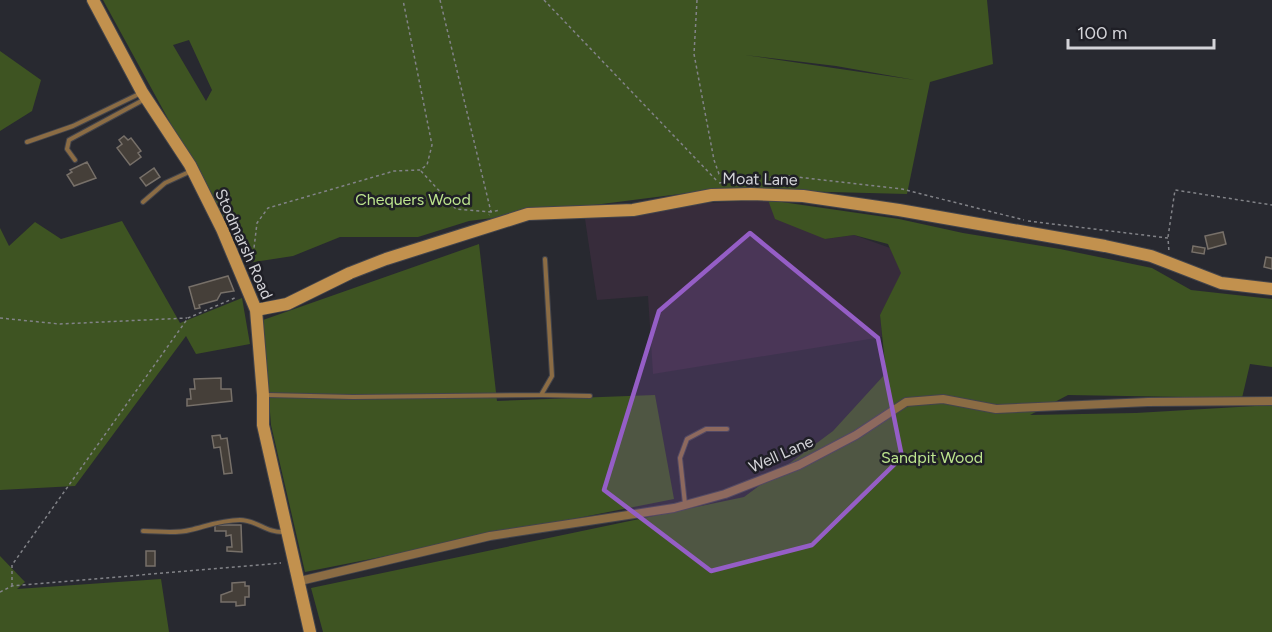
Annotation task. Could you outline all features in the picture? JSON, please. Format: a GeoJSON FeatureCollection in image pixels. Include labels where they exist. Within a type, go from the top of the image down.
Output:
{"type":"FeatureCollection","features":[{"type":"Feature","properties":{"kind":"street","name":"Stodmarsh Road"},"geometry":{"type":"LineString","coordinates":[[93,0],[144,95],[193,171],[256,310],[263,395],[263,425],[310,632]]}},
{"type":"Feature","properties":{"kind":"street","name":"Moat Lane"},"geometry":{"type":"LineString","coordinates":[[256,310],[287,304],[350,273],[386,259],[528,214],[633,210],[712,195],[803,196],[899,210],[1105,246],[1151,256],[1221,283],[1272,289]]}},
{"type":"Feature","properties":{"kind":"street","name":"Well Lane"},"geometry":{"type":"LineString","coordinates":[[300,581],[490,536],[674,508],[724,494],[799,465],[856,435],[906,402],[944,399],[996,409],[1148,402],[1272,401]]}},
{"type":"Feature","properties":{"kind":"lane"},"geometry":{"type":"LineString","coordinates":[[27,142],[73,126],[144,95]]}},
{"type":"Feature","properties":{"kind":"lane"},"geometry":{"type":"LineString","coordinates":[[75,160],[66,146],[69,140],[144,95]]}},
{"type":"Feature","properties":{"kind":"lane"},"geometry":{"type":"LineString","coordinates":[[143,202],[165,183],[193,171]]}},
{"type":"Feature","properties":{"kind":"lane"},"geometry":{"type":"LineString","coordinates":[[541,395],[552,376],[544,259]]}},
{"type":"Feature","properties":{"kind":"lane"},"geometry":{"type":"LineString","coordinates":[[263,395],[590,396]]}},
{"type":"Feature","properties":{"kind":"lane"},"geometry":{"type":"LineString","coordinates":[[685,505],[680,458],[687,439],[706,429],[727,429]]}},
{"type":"Feature","properties":{"kind":"lane"},"geometry":{"type":"LineString","coordinates":[[143,531],[187,531],[217,522],[242,520],[255,523],[271,532],[287,532]]}},
{"type":"Feature","properties":{"kind":"path"},"geometry":{"type":"LineString","coordinates":[[235,261],[254,248],[257,223],[268,208],[394,171],[420,170],[427,165],[432,145],[403,0]]}},
{"type":"Feature","properties":{"kind":"path"},"geometry":{"type":"LineString","coordinates":[[440,0],[491,212]]}},
{"type":"Feature","properties":{"kind":"path"},"geometry":{"type":"LineString","coordinates":[[544,0],[719,183]]}},
{"type":"Feature","properties":{"kind":"path"},"geometry":{"type":"LineString","coordinates":[[698,0],[694,54],[714,160],[718,174],[742,180]]}},
{"type":"Feature","properties":{"kind":"path"},"geometry":{"type":"LineString","coordinates":[[420,170],[456,209],[491,212],[502,210]]}},
{"type":"Feature","properties":{"kind":"path"},"geometry":{"type":"LineString","coordinates":[[708,185],[789,176],[902,189],[1024,220],[1168,238]]}},
{"type":"Feature","properties":{"kind":"path"},"geometry":{"type":"LineString","coordinates":[[742,180],[746,195]]}},
{"type":"Feature","properties":{"kind":"path"},"geometry":{"type":"LineString","coordinates":[[1170,264],[1168,238],[1175,190],[1272,205]]}},
{"type":"Feature","properties":{"kind":"path"},"geometry":{"type":"LineString","coordinates":[[0,318],[60,324],[188,318],[248,292]]}},
{"type":"Feature","properties":{"kind":"path"},"geometry":{"type":"LineString","coordinates":[[12,586],[12,565],[188,318]]}},
{"type":"Feature","properties":{"kind":"path"},"geometry":{"type":"LineString","coordinates":[[0,592],[12,586],[294,562]]}},
{"type":"Feature","properties":{"kind":"highlighted area"},"geometry":{"type":"Polygon","coordinates":[[[750,233],[878,338],[902,457],[812,545],[711,571],[604,490],[659,311],[750,233]]]}},
{"type":"Feature","properties":{"kind":"shaded area"},"geometry":{"type":"Polygon","coordinates":[[[768,200],[825,239],[854,235],[890,248],[902,273],[880,315],[882,337],[653,374],[648,296],[597,300],[585,219],[708,203],[768,200]]]}},
{"type":"Feature","properties":{"kind":"green space","name":"Chequers Wood"},"geometry":{"type":"Polygon","coordinates":[[[103,0],[987,0],[993,64],[930,82],[907,194],[719,189],[469,221],[418,237],[340,237],[293,256],[247,263],[103,0]],[[189,40],[173,45],[206,101],[212,90],[189,40]],[[745,55],[915,80],[836,66],[745,55]]]}},
{"type":"Feature","properties":{"kind":"green space"},"geometry":{"type":"Polygon","coordinates":[[[0,51],[41,80],[32,111],[0,131],[0,51]]]}},
{"type":"Feature","properties":{"kind":"green space","name":"Sandpit Wood"},"geometry":{"type":"Polygon","coordinates":[[[768,200],[899,219],[963,233],[1060,249],[1152,268],[1191,290],[1272,299],[1272,367],[1250,364],[1242,398],[1068,395],[1030,415],[1136,413],[1272,405],[1272,632],[323,632],[311,588],[744,497],[833,431],[886,373],[880,315],[901,273],[888,244],[854,235],[825,239],[775,219],[768,200]]]}},
{"type":"Feature","properties":{"kind":"green space"},"geometry":{"type":"Polygon","coordinates":[[[122,221],[180,323],[242,298],[250,344],[196,354],[186,336],[75,486],[0,490],[0,228],[9,246],[35,222],[61,239],[122,221]]]}},
{"type":"Feature","properties":{"kind":"green space"},"geometry":{"type":"Polygon","coordinates":[[[479,244],[497,401],[655,395],[674,499],[305,572],[271,425],[263,320],[479,244]]]}},
{"type":"Feature","properties":{"kind":"green space"},"geometry":{"type":"Polygon","coordinates":[[[0,556],[25,582],[17,589],[161,579],[169,632],[0,632],[0,556]]]}},
{"type":"Feature","properties":{"kind":"building"},"geometry":{"type":"Polygon","coordinates":[[[124,136],[128,140],[131,138],[141,151],[138,153],[141,157],[130,165],[117,148],[122,144],[119,140],[124,136]]]}},
{"type":"Feature","properties":{"kind":"building"},"geometry":{"type":"Polygon","coordinates":[[[87,162],[96,178],[74,186],[67,175],[72,172],[70,170],[87,162]]]}},
{"type":"Feature","properties":{"kind":"building"},"geometry":{"type":"Polygon","coordinates":[[[154,168],[160,177],[146,186],[140,178],[154,168]]]}},
{"type":"Feature","properties":{"kind":"building"},"geometry":{"type":"Polygon","coordinates":[[[1223,232],[1226,244],[1208,249],[1205,236],[1223,232]]]}},
{"type":"Feature","properties":{"kind":"building"},"geometry":{"type":"Polygon","coordinates":[[[1193,246],[1205,248],[1204,254],[1192,252],[1193,246]]]}},
{"type":"Feature","properties":{"kind":"building"},"geometry":{"type":"Polygon","coordinates":[[[1266,257],[1272,258],[1272,269],[1264,267],[1266,257]]]}},
{"type":"Feature","properties":{"kind":"building"},"geometry":{"type":"Polygon","coordinates":[[[228,276],[234,291],[221,293],[217,300],[199,305],[200,308],[195,309],[189,287],[228,276]]]}},
{"type":"Feature","properties":{"kind":"building"},"geometry":{"type":"Polygon","coordinates":[[[221,378],[221,389],[231,389],[232,401],[187,406],[187,399],[191,399],[190,389],[195,389],[194,379],[221,378]]]}},
{"type":"Feature","properties":{"kind":"building"},"geometry":{"type":"Polygon","coordinates":[[[220,435],[221,439],[227,438],[232,473],[224,474],[220,447],[214,448],[212,436],[220,435]]]}},
{"type":"Feature","properties":{"kind":"building"},"geometry":{"type":"Polygon","coordinates":[[[215,525],[241,525],[242,552],[227,551],[227,547],[232,547],[231,535],[226,536],[226,531],[215,531],[215,525]]]}},
{"type":"Feature","properties":{"kind":"building"},"geometry":{"type":"Polygon","coordinates":[[[146,551],[155,551],[155,566],[146,566],[146,551]]]}},
{"type":"Feature","properties":{"kind":"building"},"geometry":{"type":"Polygon","coordinates":[[[245,582],[245,586],[249,586],[249,597],[245,597],[245,605],[236,606],[236,602],[221,602],[221,595],[232,591],[232,583],[245,582]]]}}]}
